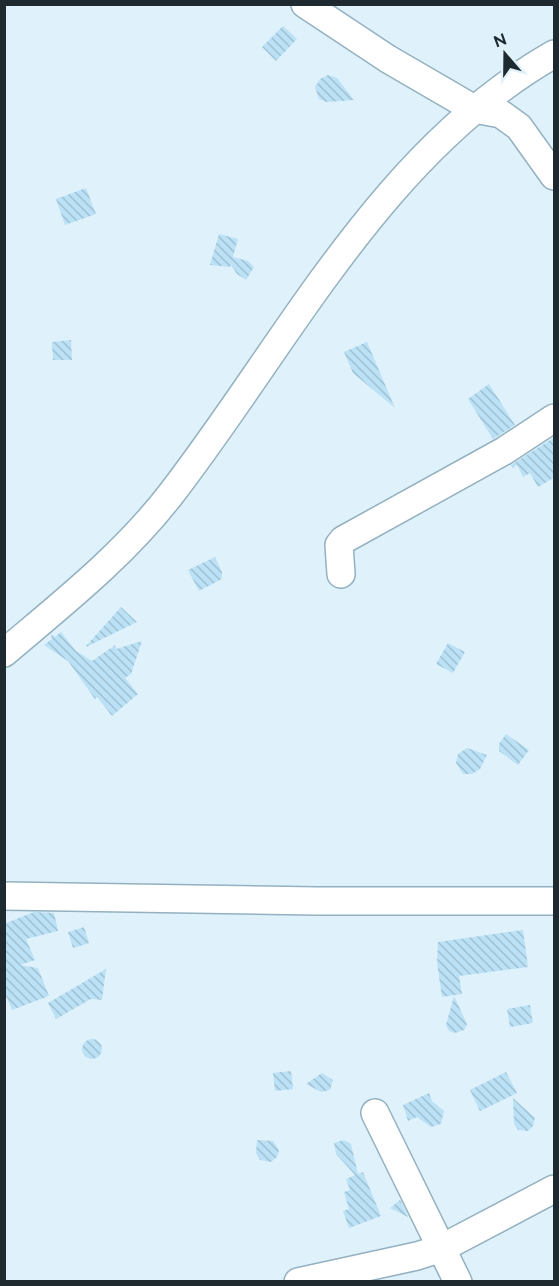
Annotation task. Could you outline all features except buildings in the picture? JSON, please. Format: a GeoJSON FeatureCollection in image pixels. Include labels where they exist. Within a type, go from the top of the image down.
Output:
{"type":"FeatureCollection","features":[{"type":"Feature","properties":{"kind":"street"},"geometry":{"type":"LineString","coordinates":[[305,4],[379,54],[474,109],[501,114],[519,128],[555,176]]}},
{"type":"Feature","properties":{"kind":"street"},"geometry":{"type":"LineString","coordinates":[[4,653],[94,576],[136,536],[171,493],[314,289],[412,170],[474,109],[522,72],[555,54]]}},
{"type":"Feature","properties":{"kind":"street"},"geometry":{"type":"LineString","coordinates":[[341,574],[339,545],[343,540],[504,451],[555,418]]}},
{"type":"Feature","properties":{"kind":"street"},"geometry":{"type":"LineString","coordinates":[[4,896],[317,901],[555,901]]}},
{"type":"Feature","properties":{"kind":"street"},"geometry":{"type":"LineString","coordinates":[[375,1113],[458,1281]]}},
{"type":"Feature","properties":{"kind":"street"},"geometry":{"type":"LineString","coordinates":[[298,1281],[417,1257],[442,1248],[555,1189]]}}]}
